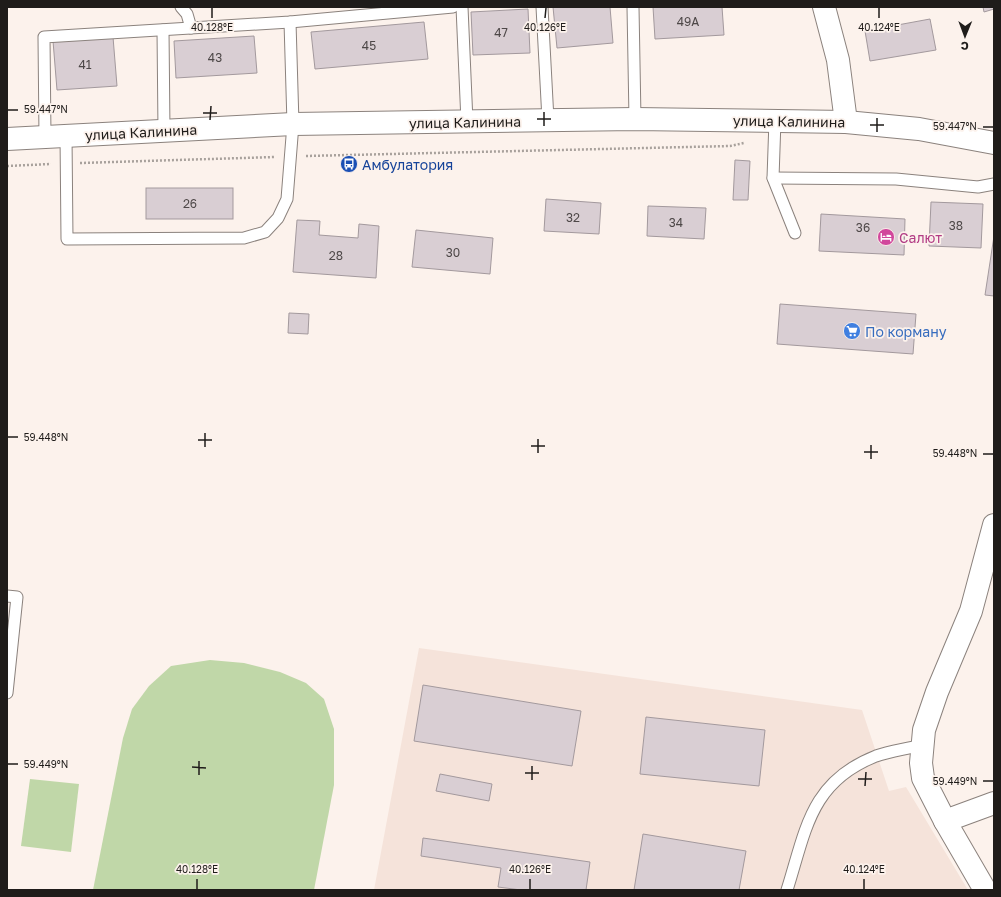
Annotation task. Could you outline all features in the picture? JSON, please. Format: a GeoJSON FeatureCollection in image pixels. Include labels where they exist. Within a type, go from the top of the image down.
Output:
{"type":"FeatureCollection","features":[{"type":"Feature","properties":{"kind":"main road"},"geometry":{"type":"LineString","coordinates":[[824,7],[838,60],[846,122]]}},
{"type":"Feature","properties":{"kind":"main road","name":"улица Калинина"},"geometry":{"type":"LineString","coordinates":[[7,139],[293,124],[636,119],[846,122],[919,129],[994,143]]}},
{"type":"Feature","properties":{"kind":"main road"},"geometry":{"type":"LineString","coordinates":[[985,890],[945,821],[923,778],[921,745],[924,730],[937,692],[971,611],[994,525]]}},
{"type":"Feature","properties":{"kind":"main road"},"geometry":{"type":"LineString","coordinates":[[945,821],[994,803]]}},
{"type":"Feature","properties":{"kind":"lane"},"geometry":{"type":"LineString","coordinates":[[181,7],[187,14],[191,28]]}},
{"type":"Feature","properties":{"kind":"lane"},"geometry":{"type":"LineString","coordinates":[[45,137],[44,37],[290,22],[453,7]]}},
{"type":"Feature","properties":{"kind":"lane"},"geometry":{"type":"LineString","coordinates":[[462,7],[467,122]]}},
{"type":"Feature","properties":{"kind":"lane"},"geometry":{"type":"LineString","coordinates":[[542,7],[548,120]]}},
{"type":"Feature","properties":{"kind":"lane"},"geometry":{"type":"LineString","coordinates":[[633,7],[636,119]]}},
{"type":"Feature","properties":{"kind":"lane"},"geometry":{"type":"LineString","coordinates":[[66,136],[67,239],[244,238],[265,232],[278,218],[287,199],[293,124],[290,22]]}},
{"type":"Feature","properties":{"kind":"lane"},"geometry":{"type":"LineString","coordinates":[[162,30],[164,131]]}},
{"type":"Feature","properties":{"kind":"lane"},"geometry":{"type":"LineString","coordinates":[[775,120],[773,178],[796,233]]}},
{"type":"Feature","properties":{"kind":"lane"},"geometry":{"type":"LineString","coordinates":[[773,178],[896,179],[978,187],[994,184]]}},
{"type":"Feature","properties":{"kind":"lane"},"geometry":{"type":"LineString","coordinates":[[7,596],[17,597],[7,693]]}},
{"type":"Feature","properties":{"kind":"lane"},"geometry":{"type":"LineString","coordinates":[[787,890],[810,814],[822,794],[838,778],[855,766],[877,756],[921,745]]}},
{"type":"Feature","properties":{"kind":"path"},"geometry":{"type":"LineString","coordinates":[[7,166],[290,156],[730,146],[745,142]]}},
{"type":"Feature","properties":{"kind":"shaded area"},"geometry":{"type":"Polygon","coordinates":[[[419,648],[862,710],[889,791],[906,787],[968,890],[374,890],[419,648]]]}},
{"type":"Feature","properties":{"kind":"green space"},"geometry":{"type":"Polygon","coordinates":[[[210,660],[244,663],[280,672],[306,683],[324,699],[334,729],[334,785],[314,890],[93,890],[123,738],[132,709],[149,686],[171,666],[210,660]]]}},
{"type":"Feature","properties":{"kind":"green space"},"geometry":{"type":"Polygon","coordinates":[[[30,779],[79,784],[71,852],[21,846],[30,779]]]}},
{"type":"Feature","properties":{"kind":"building"},"geometry":{"type":"Polygon","coordinates":[[[553,7],[610,7],[613,43],[557,48],[553,7]]]}},
{"type":"Feature","properties":{"kind":"building"},"geometry":{"type":"Polygon","coordinates":[[[653,7],[722,7],[724,35],[655,39],[653,7]]]}},
{"type":"Feature","properties":{"kind":"building"},"geometry":{"type":"Polygon","coordinates":[[[983,7],[994,7],[994,9],[984,12],[983,7]]]}},
{"type":"Feature","properties":{"kind":"building"},"geometry":{"type":"Polygon","coordinates":[[[528,9],[530,53],[473,55],[471,12],[528,9]]]}},
{"type":"Feature","properties":{"kind":"building"},"geometry":{"type":"Polygon","coordinates":[[[930,19],[936,50],[870,61],[865,31],[930,19]]]}},
{"type":"Feature","properties":{"kind":"building"},"geometry":{"type":"Polygon","coordinates":[[[424,22],[428,59],[315,69],[311,32],[424,22]]]}},
{"type":"Feature","properties":{"kind":"building"},"geometry":{"type":"Polygon","coordinates":[[[254,36],[257,73],[176,78],[174,41],[254,36]]]}},
{"type":"Feature","properties":{"kind":"building"},"geometry":{"type":"Polygon","coordinates":[[[113,37],[117,86],[57,90],[53,41],[113,37]]]}},
{"type":"Feature","properties":{"kind":"building"},"geometry":{"type":"Polygon","coordinates":[[[735,160],[750,161],[748,200],[733,200],[735,160]]]}},
{"type":"Feature","properties":{"kind":"building"},"geometry":{"type":"Polygon","coordinates":[[[146,188],[233,188],[233,219],[146,219],[146,188]]]}},
{"type":"Feature","properties":{"kind":"building"},"geometry":{"type":"Polygon","coordinates":[[[546,199],[601,203],[599,234],[544,231],[546,199]]]}},
{"type":"Feature","properties":{"kind":"building"},"geometry":{"type":"Polygon","coordinates":[[[931,202],[983,204],[981,248],[929,246],[931,202]]]}},
{"type":"Feature","properties":{"kind":"building"},"geometry":{"type":"Polygon","coordinates":[[[648,206],[706,208],[704,239],[647,236],[648,206]]]}},
{"type":"Feature","properties":{"kind":"building"},"geometry":{"type":"Polygon","coordinates":[[[821,214],[905,219],[904,255],[819,251],[821,214]]]}},
{"type":"Feature","properties":{"kind":"building"},"geometry":{"type":"Polygon","coordinates":[[[297,220],[320,221],[319,235],[358,238],[359,224],[379,226],[376,278],[293,272],[297,220]]]}},
{"type":"Feature","properties":{"kind":"building"},"geometry":{"type":"Polygon","coordinates":[[[416,230],[493,238],[490,274],[412,267],[416,230]]]}},
{"type":"Feature","properties":{"kind":"building"},"geometry":{"type":"Polygon","coordinates":[[[994,236],[994,296],[985,295],[994,236]]]}},
{"type":"Feature","properties":{"kind":"building"},"geometry":{"type":"Polygon","coordinates":[[[780,304],[916,314],[913,354],[777,344],[780,304]]]}},
{"type":"Feature","properties":{"kind":"building"},"geometry":{"type":"Polygon","coordinates":[[[289,313],[309,314],[308,334],[288,333],[289,313]]]}},
{"type":"Feature","properties":{"kind":"building"},"geometry":{"type":"Polygon","coordinates":[[[423,685],[581,711],[572,766],[414,741],[423,685]]]}},
{"type":"Feature","properties":{"kind":"building"},"geometry":{"type":"Polygon","coordinates":[[[646,717],[765,730],[759,786],[640,774],[646,717]]]}},
{"type":"Feature","properties":{"kind":"building"},"geometry":{"type":"Polygon","coordinates":[[[440,774],[492,784],[489,801],[436,791],[440,774]]]}},
{"type":"Feature","properties":{"kind":"building"},"geometry":{"type":"Polygon","coordinates":[[[643,834],[746,851],[739,890],[634,890],[643,834]]]}},
{"type":"Feature","properties":{"kind":"building"},"geometry":{"type":"Polygon","coordinates":[[[423,838],[590,862],[586,890],[521,890],[498,887],[501,868],[421,856],[423,838]]]}},
{"type":"Feature","properties":{"kind":"place","name":"Амбулатория"},"geometry":{"type":"Point","coordinates":[349,164]}},
{"type":"Feature","properties":{"kind":"place","name":"Салют"},"geometry":{"type":"Point","coordinates":[886,237]}},
{"type":"Feature","properties":{"kind":"place","name":"По корману"},"geometry":{"type":"Point","coordinates":[852,331]}}]}
